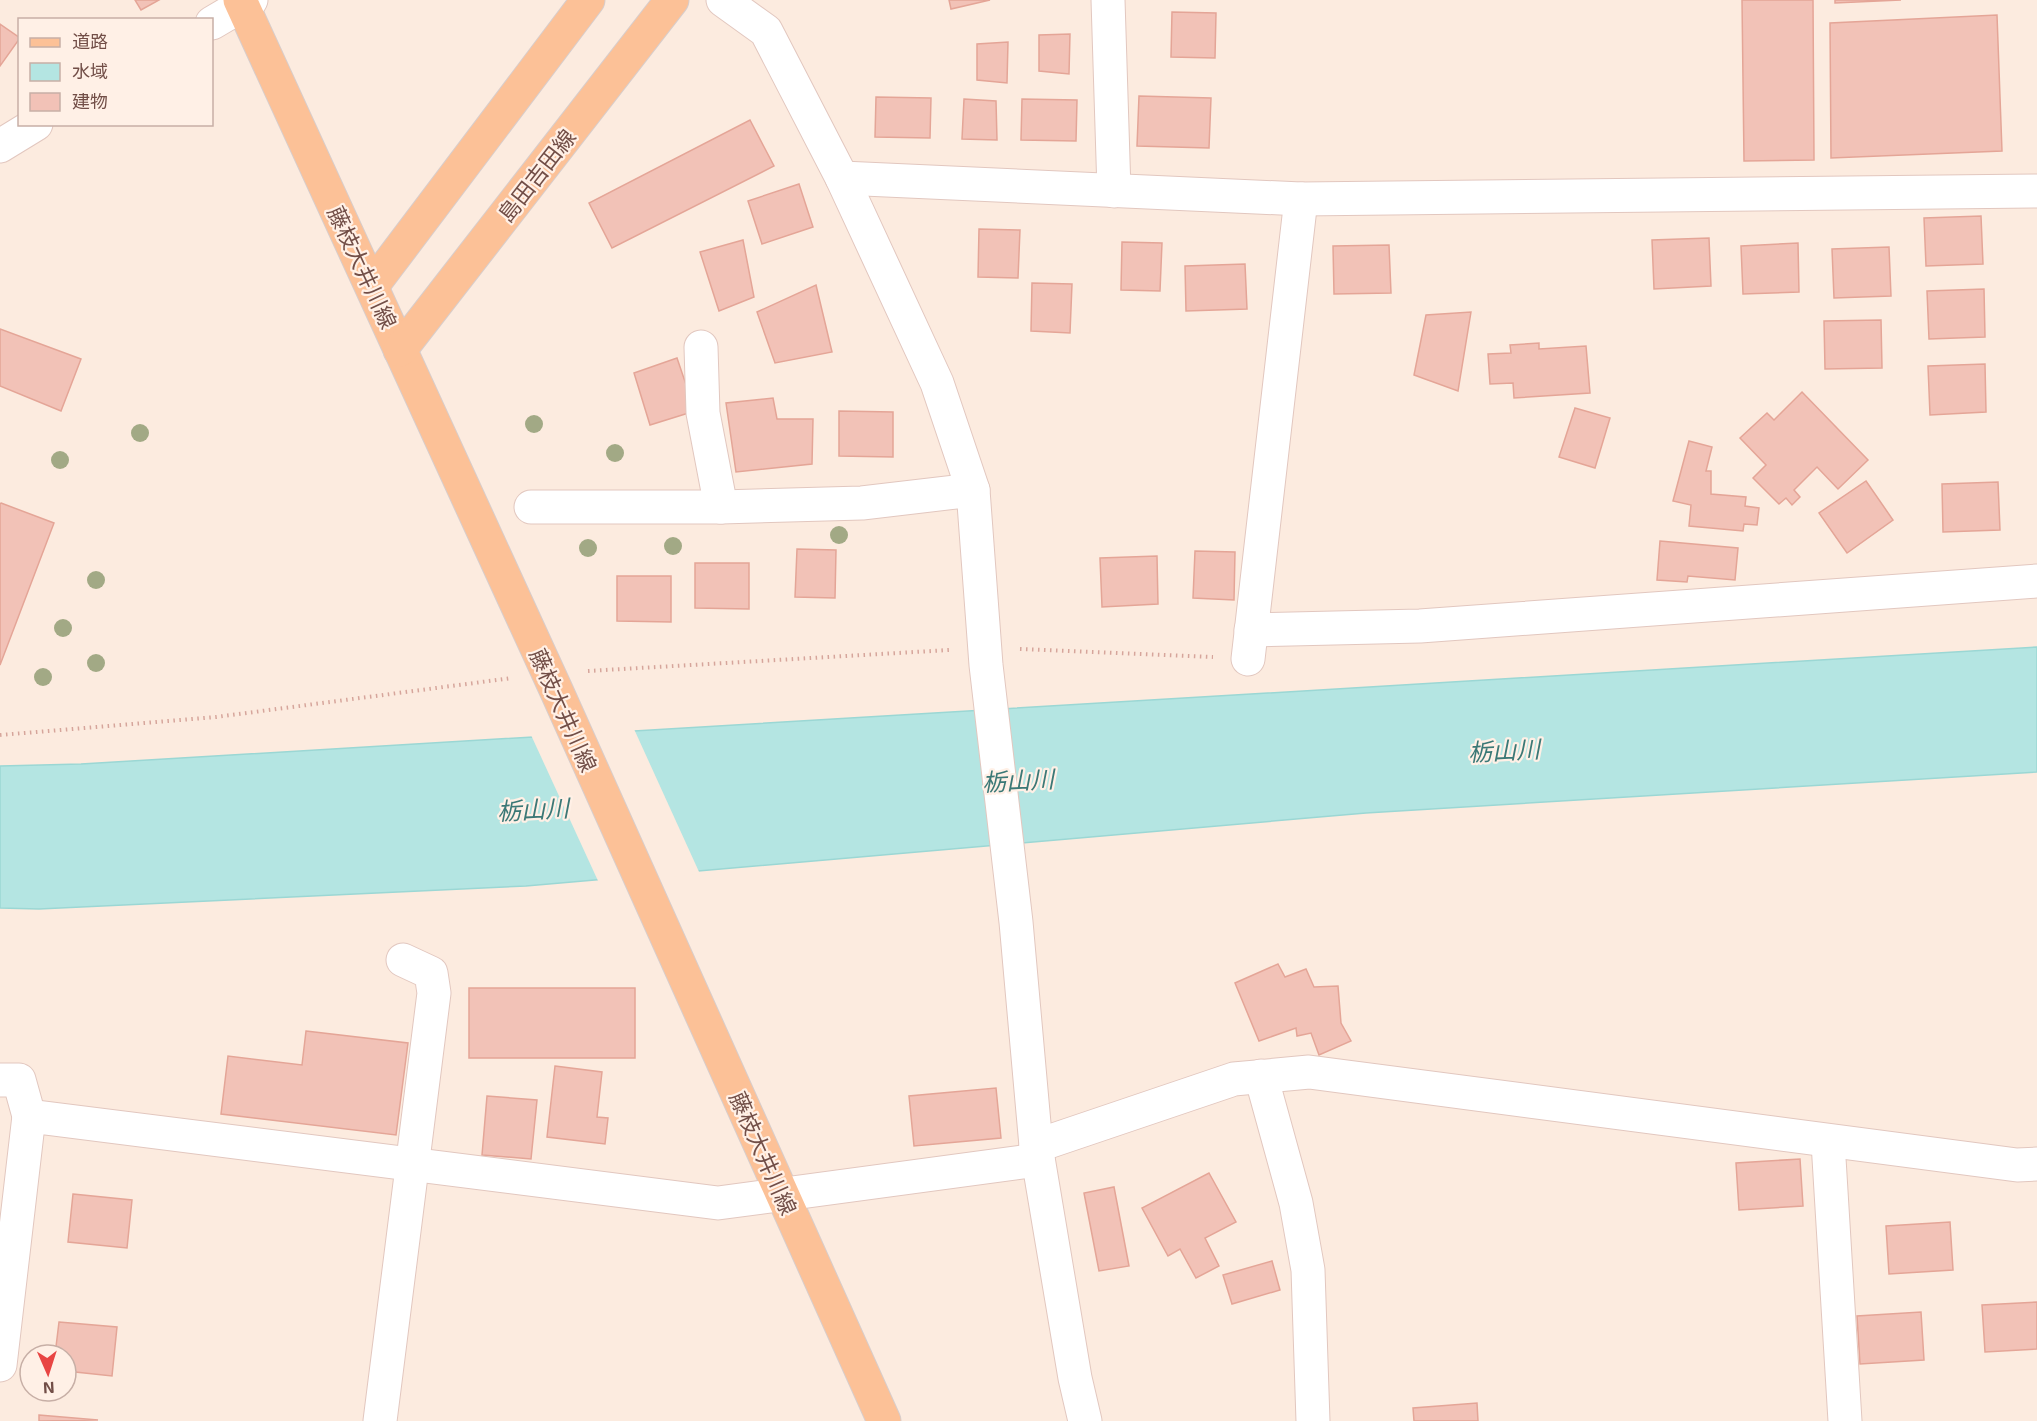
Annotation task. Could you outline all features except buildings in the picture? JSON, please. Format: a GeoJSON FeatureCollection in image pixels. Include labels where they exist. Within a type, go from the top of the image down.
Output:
{"type":"FeatureCollection","features":[{"type":"Feature","properties":{"kind":"main road"},"geometry":{"type":"LineString","coordinates":[[372,286],[588,0]]}},
{"type":"Feature","properties":{"kind":"main road","name":"島田吉田線"},"geometry":{"type":"LineString","coordinates":[[400,350],[672,0]]}},
{"type":"Feature","properties":{"kind":"main road","name":"藤枝大井川線"},"geometry":{"type":"LineString","coordinates":[[245,2],[884,1421]]}},
{"type":"Feature","properties":{"kind":"street"},"geometry":{"type":"LineString","coordinates":[[723,0],[766,31],[842,178],[937,383],[973,490],[986,656],[1016,922],[1037,1153],[1075,1378],[1085,1421]]}},
{"type":"Feature","properties":{"kind":"street"},"geometry":{"type":"LineString","coordinates":[[1108,0],[1114,191]]}},
{"type":"Feature","properties":{"kind":"street"},"geometry":{"type":"LineString","coordinates":[[213,22],[245,2]]}},
{"type":"Feature","properties":{"kind":"street"},"geometry":{"type":"LineString","coordinates":[[0,146],[33,126]]}},
{"type":"Feature","properties":{"kind":"street"},"geometry":{"type":"LineString","coordinates":[[842,178],[1301,199],[2037,191]]}},
{"type":"Feature","properties":{"kind":"street"},"geometry":{"type":"LineString","coordinates":[[1301,199],[1249,645],[1420,626],[2037,582]]}},
{"type":"Feature","properties":{"kind":"street"},"geometry":{"type":"LineString","coordinates":[[701,347],[703,413],[721,507]]}},
{"type":"Feature","properties":{"kind":"street"},"geometry":{"type":"LineString","coordinates":[[531,507],[721,507],[861,503],[973,490]]}},
{"type":"Feature","properties":{"kind":"street"},"geometry":{"type":"LineString","coordinates":[[381,1421],[434,993],[431,973],[403,960]]}},
{"type":"Feature","properties":{"kind":"street"},"geometry":{"type":"LineString","coordinates":[[30,1116],[412,1162],[718,1203],[1037,1153],[1234,1079],[1309,1072],[2017,1166],[2037,1164]]}},
{"type":"Feature","properties":{"kind":"street"},"geometry":{"type":"LineString","coordinates":[[1261,1076],[1296,1203],[1308,1270],[1313,1421]]}},
{"type":"Feature","properties":{"kind":"street"},"geometry":{"type":"LineString","coordinates":[[0,1080],[19,1080],[30,1116],[0,1365]]}},
{"type":"Feature","properties":{"kind":"street"},"geometry":{"type":"LineString","coordinates":[[1828,1142],[1845,1421]]}},
{"type":"Feature","properties":{"kind":"path"},"geometry":{"type":"LineString","coordinates":[[0,735],[216,717],[553,683],[986,656]]}},
{"type":"Feature","properties":{"kind":"water","name":"栃山川"},"geometry":{"type":"Polygon","coordinates":[[[2037,647],[2037,772],[1366,813],[526,886],[39,909],[0,908],[0,766],[81,764],[2037,647]]]}},
{"type":"Feature","properties":{"kind":"pier"},"geometry":{"type":"Polygon","coordinates":[[[634,729],[700,874],[599,883],[531,735],[634,729]]]}}]}
